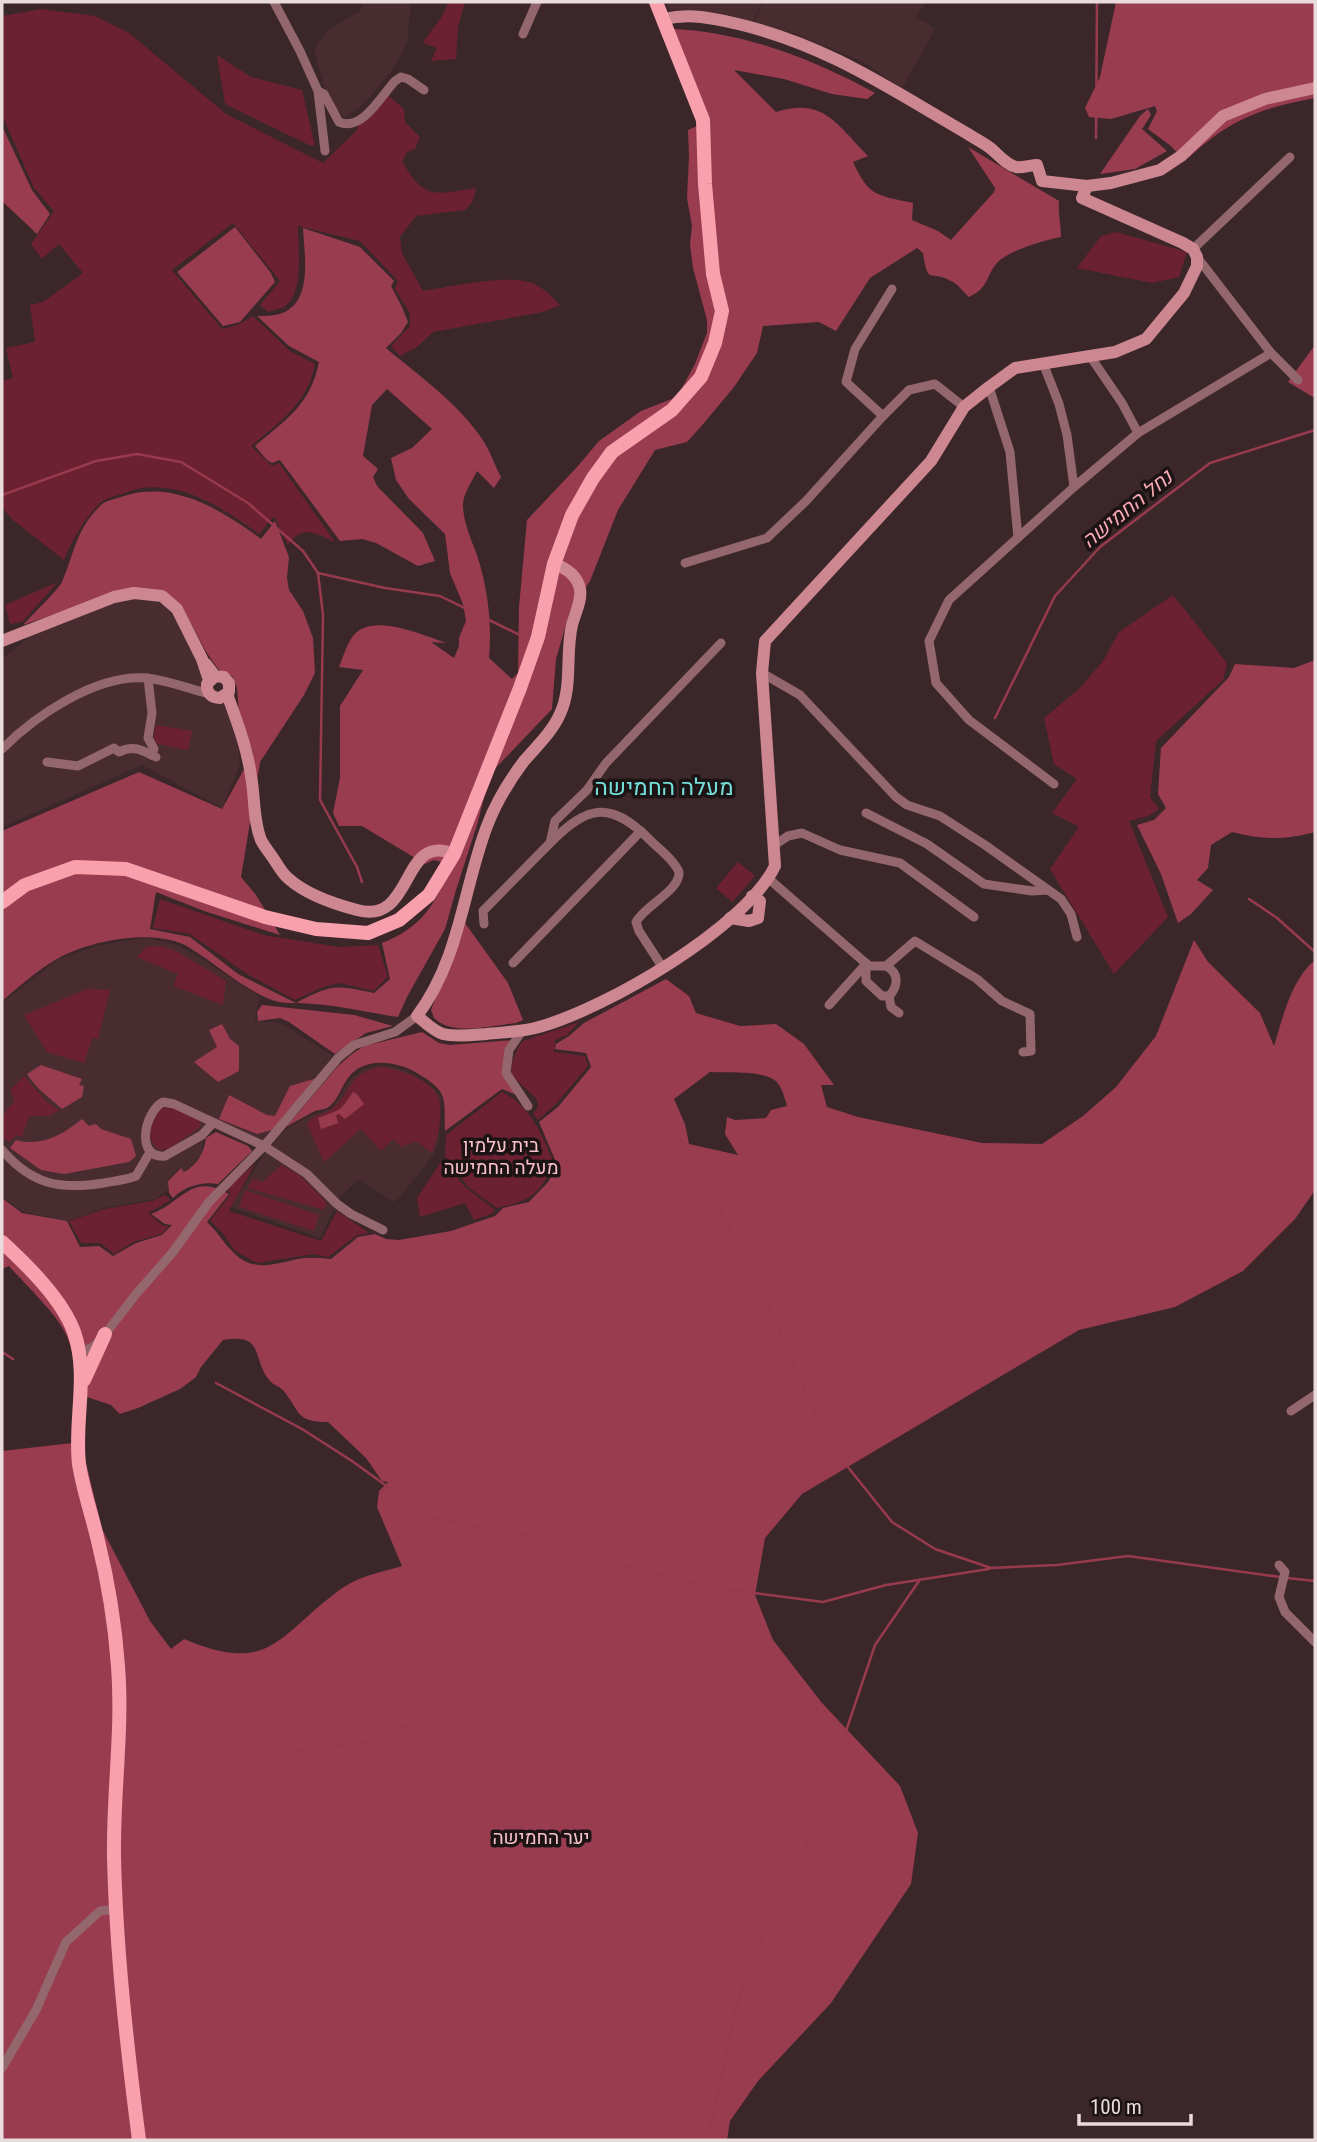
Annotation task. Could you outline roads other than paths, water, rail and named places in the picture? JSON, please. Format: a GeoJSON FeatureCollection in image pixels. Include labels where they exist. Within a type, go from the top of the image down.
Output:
{"type":"FeatureCollection","features":[{"type":"Feature","properties":{"kind":"main road"},"geometry":{"type":"LineString","coordinates":[[2,902],[25,885],[75,867],[126,869],[265,917],[316,929],[369,933],[399,920],[429,895],[454,854],[533,652],[554,564],[572,514],[612,452],[672,410],[701,377],[715,343],[722,311],[713,274],[705,184],[704,120],[656,2]]}},
{"type":"Feature","properties":{"kind":"main road"},"geometry":{"type":"LineString","coordinates":[[2,1242],[40,1280],[59,1307],[74,1332],[81,1369],[79,1460],[101,1554],[118,1662],[121,1706],[115,1793],[117,1909],[132,2089],[140,2140]]}},
{"type":"Feature","properties":{"kind":"main road"},"geometry":{"type":"LineString","coordinates":[[80,1388],[105,1334]]}},
{"type":"Feature","properties":{"kind":"street"},"geometry":{"type":"LineString","coordinates":[[274,2],[318,91],[325,151]]}},
{"type":"Feature","properties":{"kind":"street"},"geometry":{"type":"LineString","coordinates":[[523,34],[537,2]]}},
{"type":"Feature","properties":{"kind":"street"},"geometry":{"type":"LineString","coordinates":[[664,19],[705,17],[809,46],[856,67],[894,89],[988,146],[1007,162],[1017,167],[1037,165],[1042,181],[1087,186],[1111,183],[1160,170],[1181,156],[1223,117],[1265,99],[1315,88]]}},
{"type":"Feature","properties":{"kind":"street"},"geometry":{"type":"LineString","coordinates":[[318,91],[324,94],[335,118],[347,125],[366,115],[401,77],[424,90]]}},
{"type":"Feature","properties":{"kind":"street"},"geometry":{"type":"LineString","coordinates":[[1195,253],[1290,157]]}},
{"type":"Feature","properties":{"kind":"street"},"geometry":{"type":"LineString","coordinates":[[1087,186],[1082,198],[1183,243],[1195,253],[1271,353],[1298,380]]}},
{"type":"Feature","properties":{"kind":"street"},"geometry":{"type":"LineString","coordinates":[[417,1016],[433,1029],[449,1035],[522,1031],[571,1016],[621,993],[663,968],[730,918],[769,879],[775,866],[762,673],[765,641],[931,461],[964,407],[1015,368],[1115,352],[1146,340],[1184,293],[1197,266],[1195,253]]}},
{"type":"Feature","properties":{"kind":"street"},"geometry":{"type":"LineString","coordinates":[[883,416],[846,382],[855,349],[892,289]]}},
{"type":"Feature","properties":{"kind":"street"},"geometry":{"type":"LineString","coordinates":[[1054,784],[969,720],[936,683],[929,641],[949,600],[1138,433],[1271,353]]}},
{"type":"Feature","properties":{"kind":"street"},"geometry":{"type":"LineString","coordinates":[[1090,356],[1122,403],[1138,433]]}},
{"type":"Feature","properties":{"kind":"street"},"geometry":{"type":"LineString","coordinates":[[1043,363],[1068,435],[1074,487]]}},
{"type":"Feature","properties":{"kind":"street"},"geometry":{"type":"LineString","coordinates":[[685,563],[767,538],[806,501],[909,390],[935,384],[964,407]]}},
{"type":"Feature","properties":{"kind":"street"},"geometry":{"type":"LineString","coordinates":[[989,387],[1010,452],[1018,538]]}},
{"type":"Feature","properties":{"kind":"street"},"geometry":{"type":"LineString","coordinates":[[78,1353],[93,1347],[105,1334],[173,1252],[209,1202],[264,1146],[346,1051],[362,1041],[396,1032],[417,1016],[454,942],[481,843],[493,811],[512,778],[555,724],[564,706],[568,686],[569,648],[580,588],[572,574],[554,564]]}},
{"type":"Feature","properties":{"kind":"street"},"geometry":{"type":"LineString","coordinates":[[2,641],[114,597],[145,594],[162,596],[177,609],[212,678]]}},
{"type":"Feature","properties":{"kind":"street"},"geometry":{"type":"LineString","coordinates":[[550,844],[555,821],[587,790],[606,763],[721,643]]}},
{"type":"Feature","properties":{"kind":"street"},"geometry":{"type":"LineString","coordinates":[[762,673],[800,695],[896,797],[907,805],[940,816],[1048,890],[1067,906],[1077,937]]}},
{"type":"Feature","properties":{"kind":"street"},"geometry":{"type":"LineString","coordinates":[[2,749],[24,727],[73,696],[105,684],[148,678],[218,696],[230,689],[228,681],[221,676],[212,678],[207,687],[218,696],[234,714],[244,740],[262,841],[288,879],[312,894],[368,913],[384,908],[398,894],[417,862],[427,851],[440,848],[454,854]]}},
{"type":"Feature","properties":{"kind":"street"},"geometry":{"type":"LineString","coordinates":[[47,762],[78,766],[114,748],[119,752],[126,748],[139,748],[154,756],[154,749],[148,738],[152,713],[148,678]]}},
{"type":"Feature","properties":{"kind":"street"},"geometry":{"type":"LineString","coordinates":[[484,924],[484,911],[550,844],[584,815],[611,812],[641,831],[679,872],[677,883],[643,912],[636,922],[663,968]]}},
{"type":"Feature","properties":{"kind":"street"},"geometry":{"type":"LineString","coordinates":[[866,813],[927,844],[984,884],[1023,890],[1048,890]]}},
{"type":"Feature","properties":{"kind":"street"},"geometry":{"type":"LineString","coordinates":[[513,963],[641,831]]}},
{"type":"Feature","properties":{"kind":"street"},"geometry":{"type":"LineString","coordinates":[[774,846],[788,836],[802,833],[826,846],[900,863],[974,917]]}},
{"type":"Feature","properties":{"kind":"street"},"geometry":{"type":"LineString","coordinates":[[769,879],[869,966],[886,966],[915,942],[977,979],[1002,1001],[1030,1014],[1031,1051],[1023,1052]]}},
{"type":"Feature","properties":{"kind":"street"},"geometry":{"type":"LineString","coordinates":[[730,918],[749,921],[758,918],[760,901],[752,896]]}},
{"type":"Feature","properties":{"kind":"street"},"geometry":{"type":"LineString","coordinates":[[866,963],[866,981],[883,996],[889,996],[897,983],[895,975],[886,966]]}},
{"type":"Feature","properties":{"kind":"street"},"geometry":{"type":"LineString","coordinates":[[828,1005],[866,963]]}},
{"type":"Feature","properties":{"kind":"street"},"geometry":{"type":"LineString","coordinates":[[889,996],[891,1007],[900,1013]]}},
{"type":"Feature","properties":{"kind":"street"},"geometry":{"type":"LineString","coordinates":[[522,1031],[509,1050],[506,1073],[528,1106]]}},
{"type":"Feature","properties":{"kind":"street"},"geometry":{"type":"LineString","coordinates":[[213,1123],[202,1135],[165,1156],[159,1157],[150,1152],[145,1139],[150,1114],[158,1104],[174,1104],[264,1146],[307,1174],[351,1214],[383,1230]]}},
{"type":"Feature","properties":{"kind":"street"},"geometry":{"type":"LineString","coordinates":[[2,1150],[27,1173],[51,1184],[66,1187],[136,1176],[150,1152]]}},
{"type":"Feature","properties":{"kind":"street"},"geometry":{"type":"LineString","coordinates":[[1291,1410],[1315,1395]]}},
{"type":"Feature","properties":{"kind":"street"},"geometry":{"type":"LineString","coordinates":[[1279,1565],[1285,1572],[1279,1597],[1285,1612],[1315,1642]]}},
{"type":"Feature","properties":{"kind":"street"},"geometry":{"type":"LineString","coordinates":[[2,2068],[36,2010],[66,1942],[100,1911],[117,1909]]}},
{"type":"Feature","properties":{"kind":"waterway"},"geometry":{"type":"LineString","coordinates":[[1096,138],[1097,2]]}},
{"type":"Feature","properties":{"kind":"waterway","name":"נחל החמישה"},"geometry":{"type":"LineString","coordinates":[[995,718],[1055,596],[1100,547],[1210,463],[1315,430]]}},
{"type":"Feature","properties":{"kind":"waterway"},"geometry":{"type":"LineString","coordinates":[[2,495],[96,461],[137,454],[181,462],[248,503],[303,551],[318,573],[323,615],[320,800],[357,867],[362,882]]}},
{"type":"Feature","properties":{"kind":"waterway"},"geometry":{"type":"LineString","coordinates":[[318,573],[385,588],[440,596],[532,641]]}},
{"type":"Feature","properties":{"kind":"waterway"},"geometry":{"type":"LineString","coordinates":[[1249,899],[1277,918],[1315,952]]}},
{"type":"Feature","properties":{"kind":"waterway"},"geometry":{"type":"LineString","coordinates":[[664,1113],[711,1189],[835,1451],[892,1522],[935,1549],[991,1568],[1057,1565],[1128,1556],[1280,1577]]}},
{"type":"Feature","properties":{"kind":"waterway"},"geometry":{"type":"LineString","coordinates":[[2,1352],[13,1359]]}},
{"type":"Feature","properties":{"kind":"waterway"},"geometry":{"type":"LineString","coordinates":[[216,1383],[302,1429],[431,1518],[527,1535],[622,1565],[715,1588],[823,1602],[886,1585],[989,1569]]}},
{"type":"Feature","properties":{"kind":"waterway"},"geometry":{"type":"LineString","coordinates":[[246,1775],[296,1751],[369,1742],[407,1725],[492,1674],[621,1565]]}},
{"type":"Feature","properties":{"kind":"waterway"},"geometry":{"type":"LineString","coordinates":[[1287,1578],[1315,1581]]}},
{"type":"Feature","properties":{"kind":"waterway"},"geometry":{"type":"LineString","coordinates":[[708,2140],[736,2008],[763,1934],[809,1841],[875,1645],[919,1581]]}},
{"type":"Feature","properties":{"kind":"district","name":"מעלה החמישה"},"geometry":{"type":"Point","coordinates":[664,787]}},
{"type":"Feature","properties":{"kind":"park label","name":"בית עלמין מעלה החמישה"},"geometry":{"type":"Point","coordinates":[501,1156]}},
{"type":"Feature","properties":{"kind":"park label","name":"יער החמישה"},"geometry":{"type":"Point","coordinates":[541,1837]}}]}
